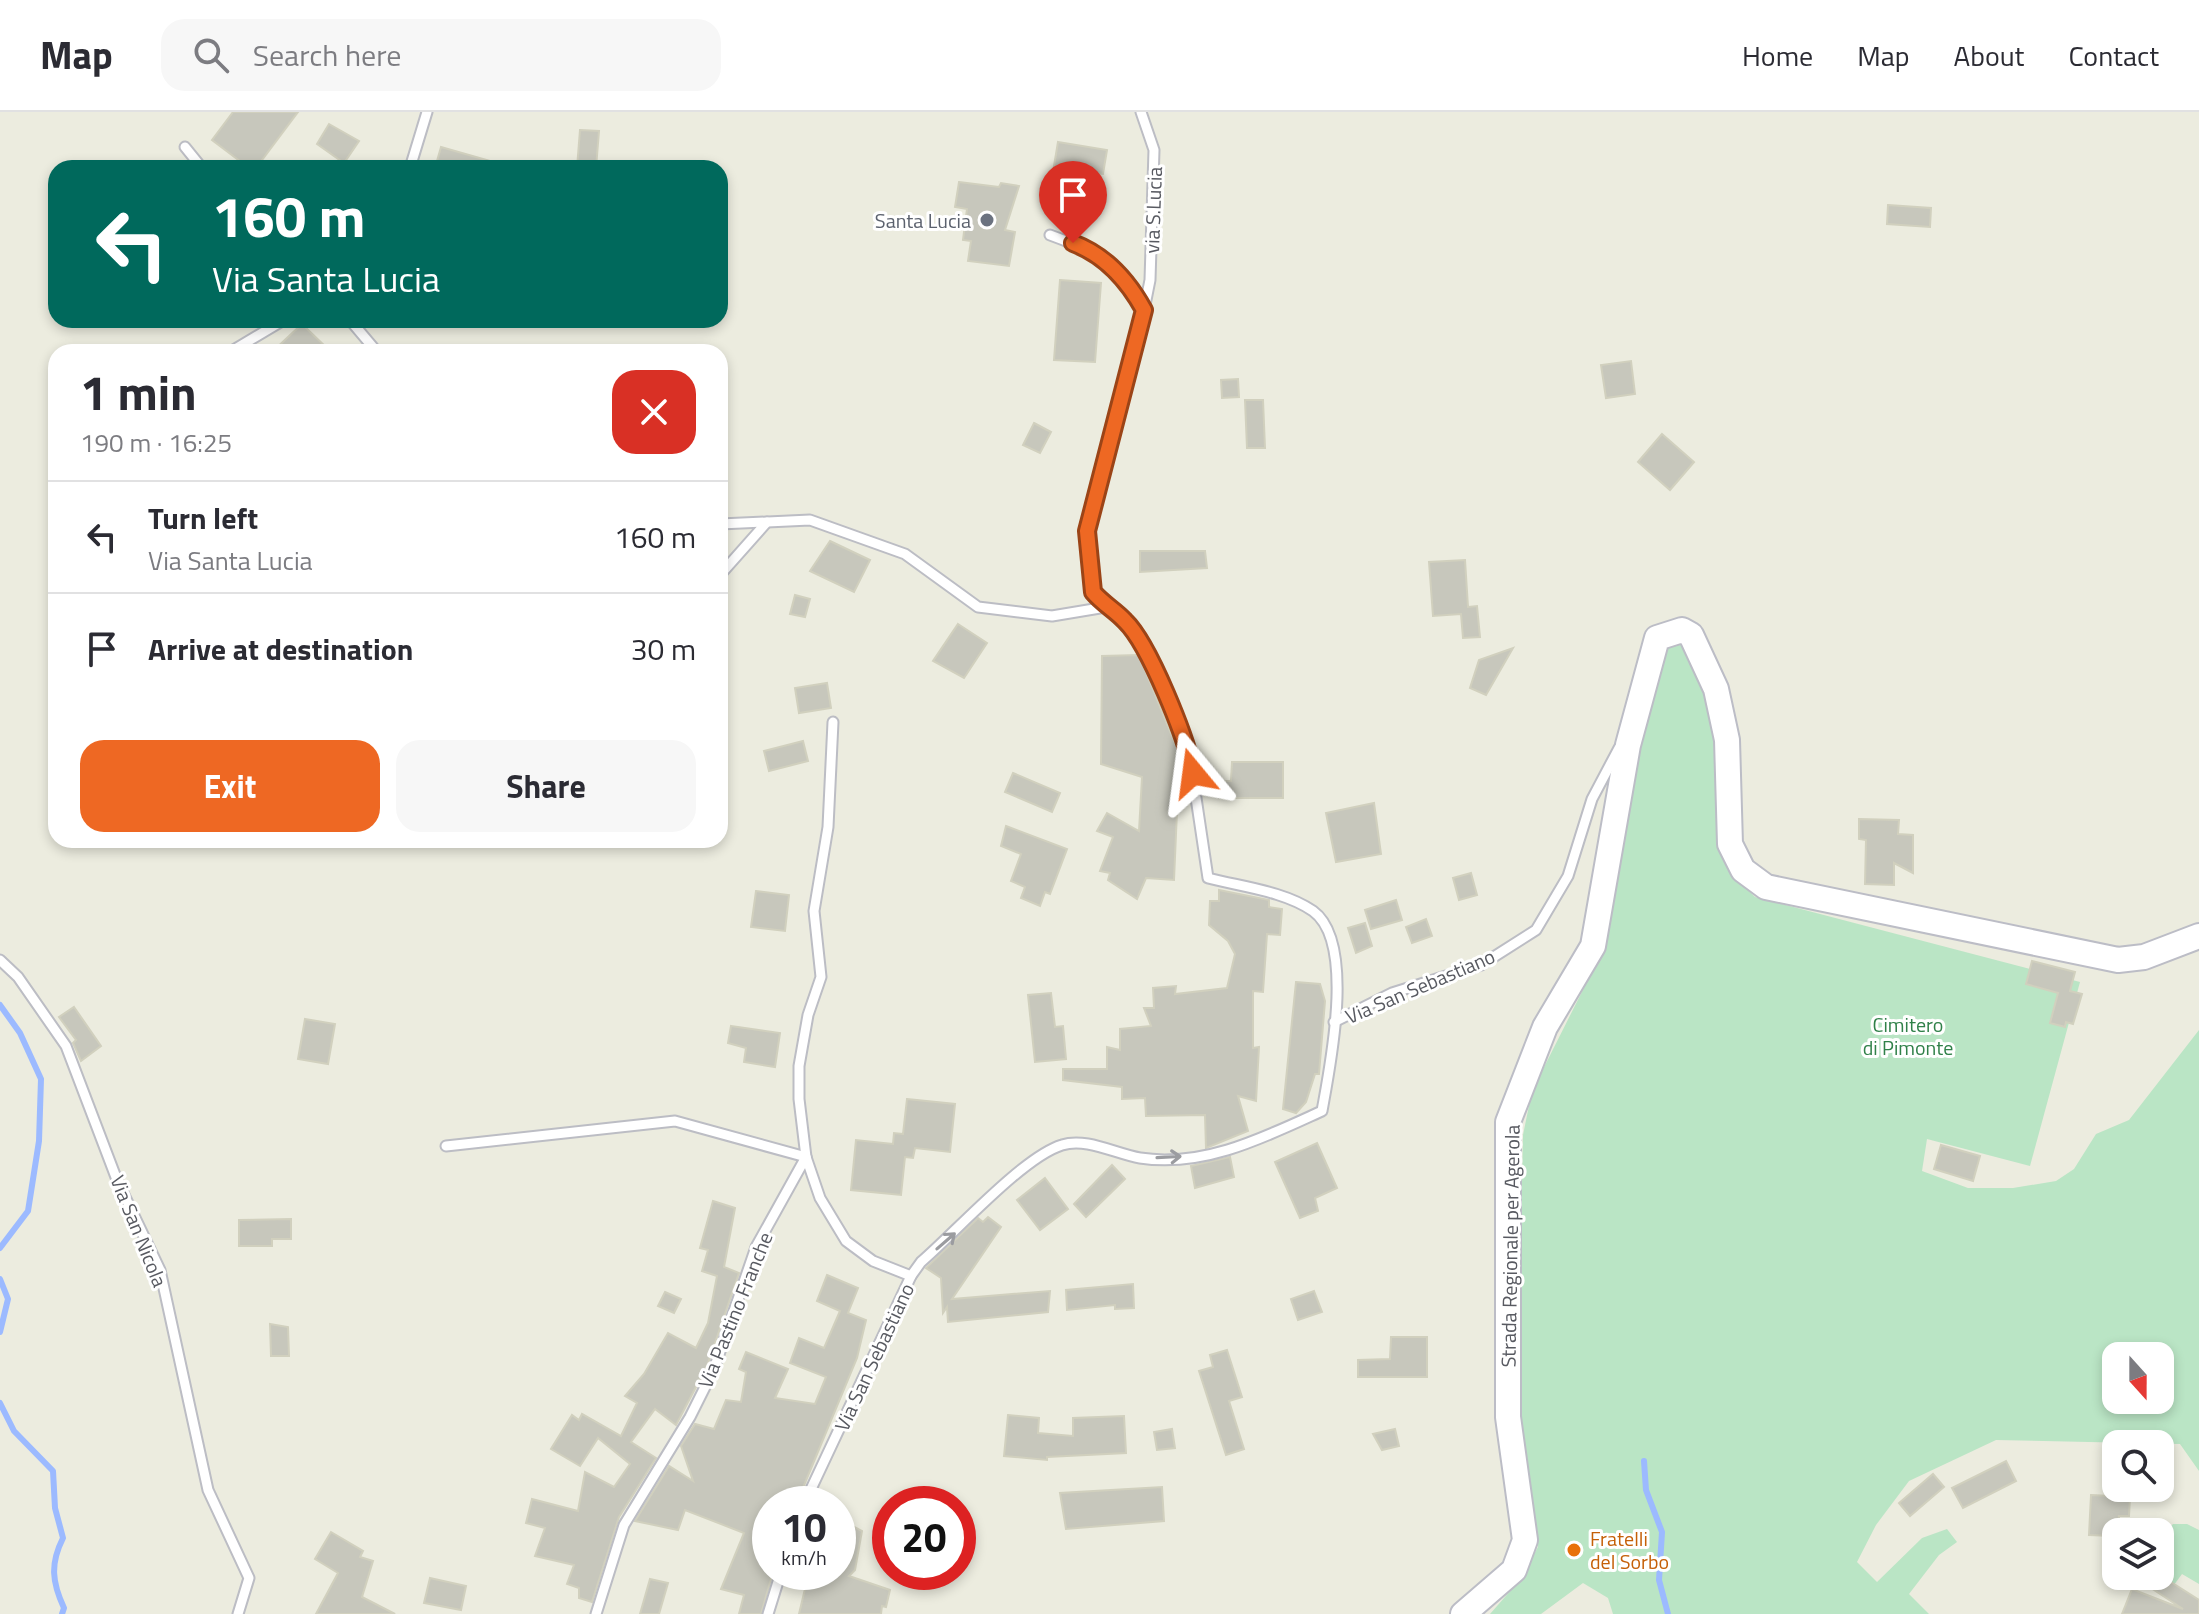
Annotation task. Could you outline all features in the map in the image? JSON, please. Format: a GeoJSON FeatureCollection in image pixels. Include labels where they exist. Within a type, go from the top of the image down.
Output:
{"type":"FeatureCollection","features":[{"type":"Feature","properties":{"kind":"main road","name":"Strada Regionale per Agerola"},"geometry":{"type":"LineString","coordinates":[[1463,1614],[1514,1570],[1525,1540],[1508,1417],[1508,1122],[1545,1027],[1593,946],[1628,745],[1657,638],[1682,630],[1691,635],[1716,689],[1727,740],[1730,844],[1743,870],[1766,887],[2118,960],[2144,957],[2199,936]]}},
{"type":"Feature","properties":{"kind":"lane"},"geometry":{"type":"LineString","coordinates":[[412,160],[427,112]]}},
{"type":"Feature","properties":{"kind":"lane","name":"via S.Lucia"},"geometry":{"type":"LineString","coordinates":[[1106,607],[1093,592],[1087,531],[1150,280],[1154,150],[1141,112]]}},
{"type":"Feature","properties":{"kind":"lane"},"geometry":{"type":"LineString","coordinates":[[185,147],[196,160]]}},
{"type":"Feature","properties":{"kind":"lane"},"geometry":{"type":"LineString","coordinates":[[1050,235],[1095,251],[1135,293],[1144,310]]}},
{"type":"Feature","properties":{"kind":"lane"},"geometry":{"type":"LineString","coordinates":[[244,344],[270,328]]}},
{"type":"Feature","properties":{"kind":"lane"},"geometry":{"type":"LineString","coordinates":[[358,328],[371,344]]}},
{"type":"Feature","properties":{"kind":"lane"},"geometry":{"type":"LineString","coordinates":[[728,524],[810,520],[905,554],[978,607],[1052,616],[1106,607],[1126,621],[1145,650],[1189,751],[1208,878],[1289,898],[1320,918],[1330,931],[1335,970],[1334,1022]]}},
{"type":"Feature","properties":{"kind":"lane"},"geometry":{"type":"LineString","coordinates":[[728,566],[767,522]]}},
{"type":"Feature","properties":{"kind":"lane","name":"Via San Sebastiano"},"geometry":{"type":"LineString","coordinates":[[812,1486],[911,1276],[921,1262],[1012,1178],[1062,1145],[1079,1143],[1142,1158],[1211,1154],[1240,1148],[1322,1111],[1334,1046],[1334,1022],[1392,993],[1481,965],[1536,930],[1568,876],[1592,799],[1640,706]]}},
{"type":"Feature","properties":{"kind":"lane"},"geometry":{"type":"LineString","coordinates":[[833,722],[828,827],[814,911],[821,977],[808,1015],[799,1066],[806,1157],[820,1198],[846,1241],[873,1261],[911,1276]]}},
{"type":"Feature","properties":{"kind":"lane","name":"Via San Nicola"},"geometry":{"type":"LineString","coordinates":[[0,960],[18,977],[66,1046],[117,1180],[160,1270],[208,1490],[249,1578],[238,1614]]}},
{"type":"Feature","properties":{"kind":"lane"},"geometry":{"type":"LineString","coordinates":[[446,1146],[675,1121],[806,1157]]}},
{"type":"Feature","properties":{"kind":"lane","name":"Via Pastino Franche"},"geometry":{"type":"LineString","coordinates":[[596,1614],[624,1525],[714,1369],[756,1247],[806,1157]]}},
{"type":"Feature","properties":{"kind":"lane"},"geometry":{"type":"LineString","coordinates":[[768,1614],[775,1590]]}},
{"type":"Feature","properties":{"kind":"green space","name":"Cimitero di Pimonte"},"geometry":{"type":"Polygon","coordinates":[[[1686,643],[1717,722],[1733,875],[1755,897],[2080,982],[2030,1166],[1927,1139],[1922,1171],[1968,1188],[2013,1188],[2056,1181],[2074,1169],[2096,1134],[2129,1120],[2199,1030],[2199,1471],[2180,1444],[2174,1444],[2174,1430],[2102,1430],[2102,1442],[1996,1440],[1909,1481],[1876,1525],[1857,1562],[1877,1582],[1922,1538],[1947,1529],[1957,1542],[1939,1555],[1909,1594],[1929,1614],[1613,1614],[1608,1598],[1583,1583],[1541,1614],[1490,1614],[1519,1581],[1538,1547],[1517,1420],[1523,1135],[1532,1091],[1599,958],[1628,797],[1660,653],[1671,644],[1686,643]]]}},
{"type":"Feature","properties":{"kind":"green space"},"geometry":{"type":"Polygon","coordinates":[[[2174,1524],[2187,1524],[2199,1530],[2199,1584],[2182,1574],[2174,1585],[2174,1524]]]}},
{"type":"Feature","properties":{"kind":"building"},"geometry":{"type":"Polygon","coordinates":[[[233,112],[298,112],[262,160],[238,160],[212,140],[233,112]]]}},
{"type":"Feature","properties":{"kind":"building"},"geometry":{"type":"Polygon","coordinates":[[[329,124],[359,141],[346,160],[340,160],[317,144],[329,124]]]}},
{"type":"Feature","properties":{"kind":"building"},"geometry":{"type":"Polygon","coordinates":[[[580,130],[599,131],[597,160],[578,160],[580,130]]]}},
{"type":"Feature","properties":{"kind":"building"},"geometry":{"type":"Polygon","coordinates":[[[1058,142],[1107,150],[1103,174],[1074,170],[1068,205],[1048,202],[1058,142]]]}},
{"type":"Feature","properties":{"kind":"building"},"geometry":{"type":"Polygon","coordinates":[[[441,147],[486,160],[437,160],[441,147]]]}},
{"type":"Feature","properties":{"kind":"building","name":"Santa Lucia"},"geometry":{"type":"Polygon","coordinates":[[[959,182],[1019,186],[1005,230],[1015,232],[1009,266],[968,261],[971,241],[963,240],[967,209],[955,207],[959,182]]]}},
{"type":"Feature","properties":{"kind":"building"},"geometry":{"type":"Polygon","coordinates":[[[1888,205],[1931,208],[1930,227],[1887,224],[1888,205]]]}},
{"type":"Feature","properties":{"kind":"building"},"geometry":{"type":"Polygon","coordinates":[[[1060,280],[1101,283],[1095,362],[1054,360],[1060,280]]]}},
{"type":"Feature","properties":{"kind":"building"},"geometry":{"type":"Polygon","coordinates":[[[298,328],[306,328],[323,344],[281,344],[298,328]]]}},
{"type":"Feature","properties":{"kind":"building"},"geometry":{"type":"Polygon","coordinates":[[[1631,361],[1635,394],[1606,398],[1601,365],[1631,361]]]}},
{"type":"Feature","properties":{"kind":"building"},"geometry":{"type":"Polygon","coordinates":[[[1238,379],[1239,397],[1222,398],[1221,380],[1238,379]]]}},
{"type":"Feature","properties":{"kind":"building"},"geometry":{"type":"Polygon","coordinates":[[[1245,400],[1263,400],[1265,448],[1247,448],[1245,400]]]}},
{"type":"Feature","properties":{"kind":"building"},"geometry":{"type":"Polygon","coordinates":[[[1034,423],[1051,432],[1040,453],[1023,445],[1034,423]]]}},
{"type":"Feature","properties":{"kind":"building"},"geometry":{"type":"Polygon","coordinates":[[[1662,434],[1694,462],[1670,490],[1638,462],[1662,434]]]}},
{"type":"Feature","properties":{"kind":"building"},"geometry":{"type":"Polygon","coordinates":[[[830,541],[870,560],[854,592],[810,571],[830,541]]]}},
{"type":"Feature","properties":{"kind":"building"},"geometry":{"type":"Polygon","coordinates":[[[1140,551],[1205,551],[1207,568],[1140,572],[1140,551]]]}},
{"type":"Feature","properties":{"kind":"building"},"geometry":{"type":"Polygon","coordinates":[[[1465,560],[1468,607],[1477,606],[1480,637],[1463,638],[1461,614],[1433,616],[1429,562],[1465,560]]]}},
{"type":"Feature","properties":{"kind":"building"},"geometry":{"type":"Polygon","coordinates":[[[795,595],[810,599],[805,617],[790,614],[795,595]]]}},
{"type":"Feature","properties":{"kind":"building"},"geometry":{"type":"Polygon","coordinates":[[[958,624],[987,643],[964,678],[933,661],[958,624]]]}},
{"type":"Feature","properties":{"kind":"building"},"geometry":{"type":"Polygon","coordinates":[[[1513,648],[1486,695],[1470,688],[1479,660],[1513,648]]]}},
{"type":"Feature","properties":{"kind":"building"},"geometry":{"type":"Polygon","coordinates":[[[1139,655],[1183,763],[1187,791],[1178,788],[1174,880],[1146,878],[1137,899],[1108,880],[1110,873],[1100,871],[1113,837],[1097,831],[1107,813],[1139,831],[1142,777],[1101,764],[1102,656],[1139,655]]]}},
{"type":"Feature","properties":{"kind":"building"},"geometry":{"type":"Polygon","coordinates":[[[827,683],[831,708],[799,713],[795,688],[827,683]]]}},
{"type":"Feature","properties":{"kind":"building"},"geometry":{"type":"Polygon","coordinates":[[[803,741],[808,761],[769,771],[764,751],[803,741]]]}},
{"type":"Feature","properties":{"kind":"building"},"geometry":{"type":"Polygon","coordinates":[[[1232,762],[1283,762],[1283,798],[1219,798],[1219,781],[1231,781],[1232,762]]]}},
{"type":"Feature","properties":{"kind":"building"},"geometry":{"type":"Polygon","coordinates":[[[1013,773],[1060,793],[1052,812],[1005,792],[1013,773]]]}},
{"type":"Feature","properties":{"kind":"building"},"geometry":{"type":"Polygon","coordinates":[[[1374,803],[1381,854],[1336,862],[1326,813],[1374,803]]]}},
{"type":"Feature","properties":{"kind":"building"},"geometry":{"type":"Polygon","coordinates":[[[1859,819],[1899,820],[1898,834],[1913,835],[1913,873],[1894,863],[1894,885],[1865,884],[1866,840],[1859,839],[1859,819]]]}},
{"type":"Feature","properties":{"kind":"building"},"geometry":{"type":"Polygon","coordinates":[[[1006,826],[1067,849],[1050,894],[1045,892],[1040,906],[1021,898],[1025,887],[1011,881],[1021,854],[1001,846],[1006,826]]]}},
{"type":"Feature","properties":{"kind":"building"},"geometry":{"type":"Polygon","coordinates":[[[1471,873],[1477,895],[1459,900],[1453,878],[1471,873]]]}},
{"type":"Feature","properties":{"kind":"building"},"geometry":{"type":"Polygon","coordinates":[[[1219,890],[1269,900],[1269,907],[1282,909],[1280,935],[1267,934],[1263,992],[1253,991],[1253,1048],[1259,1047],[1256,1101],[1238,1096],[1248,1131],[1206,1148],[1205,1115],[1146,1116],[1145,1098],[1122,1099],[1122,1087],[1063,1080],[1063,1069],[1107,1069],[1107,1047],[1120,1050],[1120,1029],[1151,1026],[1144,1008],[1154,1008],[1153,988],[1176,986],[1175,994],[1227,988],[1235,954],[1228,941],[1209,925],[1210,901],[1219,901],[1219,890]]]}},
{"type":"Feature","properties":{"kind":"building"},"geometry":{"type":"Polygon","coordinates":[[[756,891],[789,895],[785,931],[751,927],[756,891]]]}},
{"type":"Feature","properties":{"kind":"building"},"geometry":{"type":"Polygon","coordinates":[[[1396,900],[1402,920],[1371,929],[1365,910],[1396,900]]]}},
{"type":"Feature","properties":{"kind":"building"},"geometry":{"type":"Polygon","coordinates":[[[1426,919],[1432,936],[1412,943],[1406,927],[1426,919]]]}},
{"type":"Feature","properties":{"kind":"building"},"geometry":{"type":"Polygon","coordinates":[[[1365,923],[1372,946],[1356,953],[1348,928],[1365,923]]]}},
{"type":"Feature","properties":{"kind":"building"},"geometry":{"type":"Polygon","coordinates":[[[2032,961],[2075,972],[2070,991],[2082,994],[2073,1024],[2066,1022],[2065,1027],[2050,1023],[2058,993],[2026,984],[2032,961]]]}},
{"type":"Feature","properties":{"kind":"building"},"geometry":{"type":"Polygon","coordinates":[[[1296,982],[1320,984],[1325,1001],[1319,1074],[1315,1074],[1306,1102],[1296,1113],[1283,1109],[1296,982]]]}},
{"type":"Feature","properties":{"kind":"building"},"geometry":{"type":"Polygon","coordinates":[[[1051,993],[1055,1027],[1063,1026],[1066,1059],[1035,1062],[1028,995],[1051,993]]]}},
{"type":"Feature","properties":{"kind":"building"},"geometry":{"type":"Polygon","coordinates":[[[74,1007],[101,1046],[81,1061],[73,1043],[76,1040],[59,1017],[74,1007]]]}},
{"type":"Feature","properties":{"kind":"building"},"geometry":{"type":"Polygon","coordinates":[[[305,1019],[335,1024],[328,1064],[298,1059],[305,1019]]]}},
{"type":"Feature","properties":{"kind":"building"},"geometry":{"type":"Polygon","coordinates":[[[731,1026],[780,1033],[775,1067],[744,1062],[746,1048],[728,1043],[731,1026]]]}},
{"type":"Feature","properties":{"kind":"building"},"geometry":{"type":"Polygon","coordinates":[[[907,1099],[955,1104],[950,1152],[915,1148],[913,1158],[905,1157],[901,1195],[851,1190],[856,1140],[893,1144],[894,1133],[903,1134],[907,1099]]]}},
{"type":"Feature","properties":{"kind":"building"},"geometry":{"type":"Polygon","coordinates":[[[1317,1143],[1337,1188],[1315,1198],[1318,1211],[1300,1218],[1275,1162],[1317,1143]]]}},
{"type":"Feature","properties":{"kind":"building"},"geometry":{"type":"Polygon","coordinates":[[[1941,1145],[1980,1156],[1973,1181],[1934,1169],[1941,1145]]]}},
{"type":"Feature","properties":{"kind":"building"},"geometry":{"type":"Polygon","coordinates":[[[1230,1157],[1234,1177],[1195,1188],[1191,1166],[1230,1157]]]}},
{"type":"Feature","properties":{"kind":"building"},"geometry":{"type":"Polygon","coordinates":[[[1112,1165],[1125,1179],[1086,1217],[1074,1204],[1112,1165]]]}},
{"type":"Feature","properties":{"kind":"building"},"geometry":{"type":"Polygon","coordinates":[[[1045,1178],[1068,1209],[1040,1230],[1017,1200],[1045,1178]]]}},
{"type":"Feature","properties":{"kind":"building"},"geometry":{"type":"Polygon","coordinates":[[[713,1201],[735,1208],[724,1267],[739,1273],[707,1366],[676,1425],[655,1409],[631,1442],[656,1458],[619,1517],[592,1602],[579,1598],[579,1588],[567,1584],[574,1565],[535,1556],[545,1528],[526,1523],[532,1499],[578,1511],[585,1472],[614,1487],[630,1464],[598,1438],[580,1466],[551,1449],[572,1415],[579,1420],[582,1414],[621,1436],[637,1403],[625,1396],[644,1374],[668,1333],[696,1348],[708,1323],[717,1276],[702,1271],[708,1250],[700,1248],[713,1201]]]}},
{"type":"Feature","properties":{"kind":"building"},"geometry":{"type":"Polygon","coordinates":[[[988,1217],[1001,1227],[952,1299],[1050,1291],[1048,1312],[948,1322],[947,1307],[943,1313],[941,1278],[926,1268],[978,1218],[983,1222],[988,1217]]]}},
{"type":"Feature","properties":{"kind":"building"},"geometry":{"type":"Polygon","coordinates":[[[291,1219],[291,1239],[272,1239],[272,1246],[239,1246],[239,1220],[291,1219]]]}},
{"type":"Feature","properties":{"kind":"building"},"geometry":{"type":"Polygon","coordinates":[[[827,1275],[858,1288],[848,1313],[866,1320],[857,1358],[804,1486],[752,1486],[752,1590],[768,1590],[761,1614],[739,1614],[744,1595],[721,1589],[744,1533],[685,1510],[678,1530],[635,1521],[669,1466],[693,1481],[681,1446],[695,1424],[714,1429],[726,1400],[741,1402],[746,1372],[739,1369],[746,1352],[788,1369],[775,1398],[815,1404],[826,1377],[790,1363],[799,1338],[824,1348],[840,1311],[817,1301],[827,1275]]]}},
{"type":"Feature","properties":{"kind":"building"},"geometry":{"type":"Polygon","coordinates":[[[1133,1284],[1134,1308],[1115,1309],[1115,1305],[1067,1310],[1066,1290],[1133,1284]]]}},
{"type":"Feature","properties":{"kind":"building"},"geometry":{"type":"Polygon","coordinates":[[[1314,1291],[1322,1312],[1298,1320],[1291,1299],[1314,1291]]]}},
{"type":"Feature","properties":{"kind":"building"},"geometry":{"type":"Polygon","coordinates":[[[665,1292],[681,1299],[674,1313],[658,1306],[665,1292]]]}},
{"type":"Feature","properties":{"kind":"building"},"geometry":{"type":"Polygon","coordinates":[[[270,1324],[288,1327],[289,1356],[271,1356],[270,1324]]]}},
{"type":"Feature","properties":{"kind":"building"},"geometry":{"type":"Polygon","coordinates":[[[1391,1337],[1427,1337],[1427,1377],[1358,1377],[1358,1360],[1390,1359],[1391,1337]]]}},
{"type":"Feature","properties":{"kind":"building"},"geometry":{"type":"Polygon","coordinates":[[[1227,1350],[1242,1397],[1229,1401],[1244,1449],[1226,1455],[1199,1371],[1213,1367],[1210,1355],[1227,1350]]]}},
{"type":"Feature","properties":{"kind":"building"},"geometry":{"type":"Polygon","coordinates":[[[1008,1415],[1039,1418],[1038,1433],[1073,1436],[1073,1418],[1124,1416],[1126,1453],[1047,1457],[1047,1460],[1004,1456],[1008,1415]]]}},
{"type":"Feature","properties":{"kind":"building"},"geometry":{"type":"Polygon","coordinates":[[[1172,1429],[1175,1448],[1157,1450],[1154,1432],[1172,1429]]]}},
{"type":"Feature","properties":{"kind":"building"},"geometry":{"type":"Polygon","coordinates":[[[1395,1429],[1399,1446],[1382,1450],[1373,1434],[1395,1429]]]}},
{"type":"Feature","properties":{"kind":"building"},"geometry":{"type":"Polygon","coordinates":[[[2006,1461],[2016,1481],[1963,1508],[1952,1488],[2006,1461]]]}},
{"type":"Feature","properties":{"kind":"building"},"geometry":{"type":"Polygon","coordinates":[[[1933,1474],[1944,1487],[1910,1516],[1899,1503],[1933,1474]]]}},
{"type":"Feature","properties":{"kind":"building"},"geometry":{"type":"Polygon","coordinates":[[[1162,1487],[1164,1521],[1066,1529],[1060,1493],[1162,1487]]]}},
{"type":"Feature","properties":{"kind":"building"},"geometry":{"type":"Polygon","coordinates":[[[2091,1495],[2102,1496],[2102,1502],[2130,1502],[2129,1516],[2102,1518],[2102,1536],[2089,1535],[2091,1495]]]}},
{"type":"Feature","properties":{"kind":"building"},"geometry":{"type":"Polygon","coordinates":[[[856,1528],[862,1531],[856,1564],[856,1528]]]}},
{"type":"Feature","properties":{"kind":"building"},"geometry":{"type":"Polygon","coordinates":[[[331,1532],[363,1551],[360,1557],[373,1561],[362,1597],[395,1614],[316,1614],[338,1573],[315,1559],[331,1532]]]}},
{"type":"Feature","properties":{"kind":"building"},"geometry":{"type":"Polygon","coordinates":[[[430,1578],[466,1586],[461,1610],[424,1603],[430,1578]]]}},
{"type":"Feature","properties":{"kind":"building"},"geometry":{"type":"Polygon","coordinates":[[[856,1578],[872,1584],[872,1590],[890,1590],[881,1614],[799,1614],[805,1590],[856,1590],[856,1578]]]}},
{"type":"Feature","properties":{"kind":"building"},"geometry":{"type":"Polygon","coordinates":[[[650,1579],[668,1583],[659,1614],[640,1614],[650,1579]]]}},
{"type":"Feature","properties":{"kind":"building"},"geometry":{"type":"Polygon","coordinates":[[[2174,1584],[2199,1600],[2199,1614],[2122,1614],[2132,1590],[2183,1609],[2154,1590],[2174,1590],[2174,1584]]]}},
{"type":"Feature","properties":{"kind":"waterway"},"geometry":{"type":"LineString","coordinates":[[0,1005],[20,1033],[41,1079],[39,1141],[28,1211],[0,1248]]}},
{"type":"Feature","properties":{"kind":"waterway"},"geometry":{"type":"LineString","coordinates":[[0,1279],[8,1299],[0,1332]]}},
{"type":"Feature","properties":{"kind":"waterway"},"geometry":{"type":"LineString","coordinates":[[0,1403],[14,1431],[53,1471],[55,1508],[63,1538],[54,1565],[57,1590],[64,1608],[62,1614]]}},
{"type":"Feature","properties":{"kind":"waterway"},"geometry":{"type":"LineString","coordinates":[[1644,1461],[1646,1490],[1662,1532],[1659,1580],[1668,1614]]}},
{"type":"Feature","properties":{"kind":"place","name":"Santa Lucia"},"geometry":{"type":"Point","coordinates":[987,220]}},
{"type":"Feature","properties":{"kind":"place","name":"Fratelli del Sorbo"},"geometry":{"type":"Point","coordinates":[1574,1550]}},
{"type":"Feature","properties":{"kind":"route"},"geometry":{"type":"LineString","coordinates":[[1073,243],[1095,251],[1110,265],[1135,293],[1144,310],[1126,368],[1087,531],[1093,592],[1106,607],[1126,621],[1145,650],[1189,751],[1193,773]]}}]}
